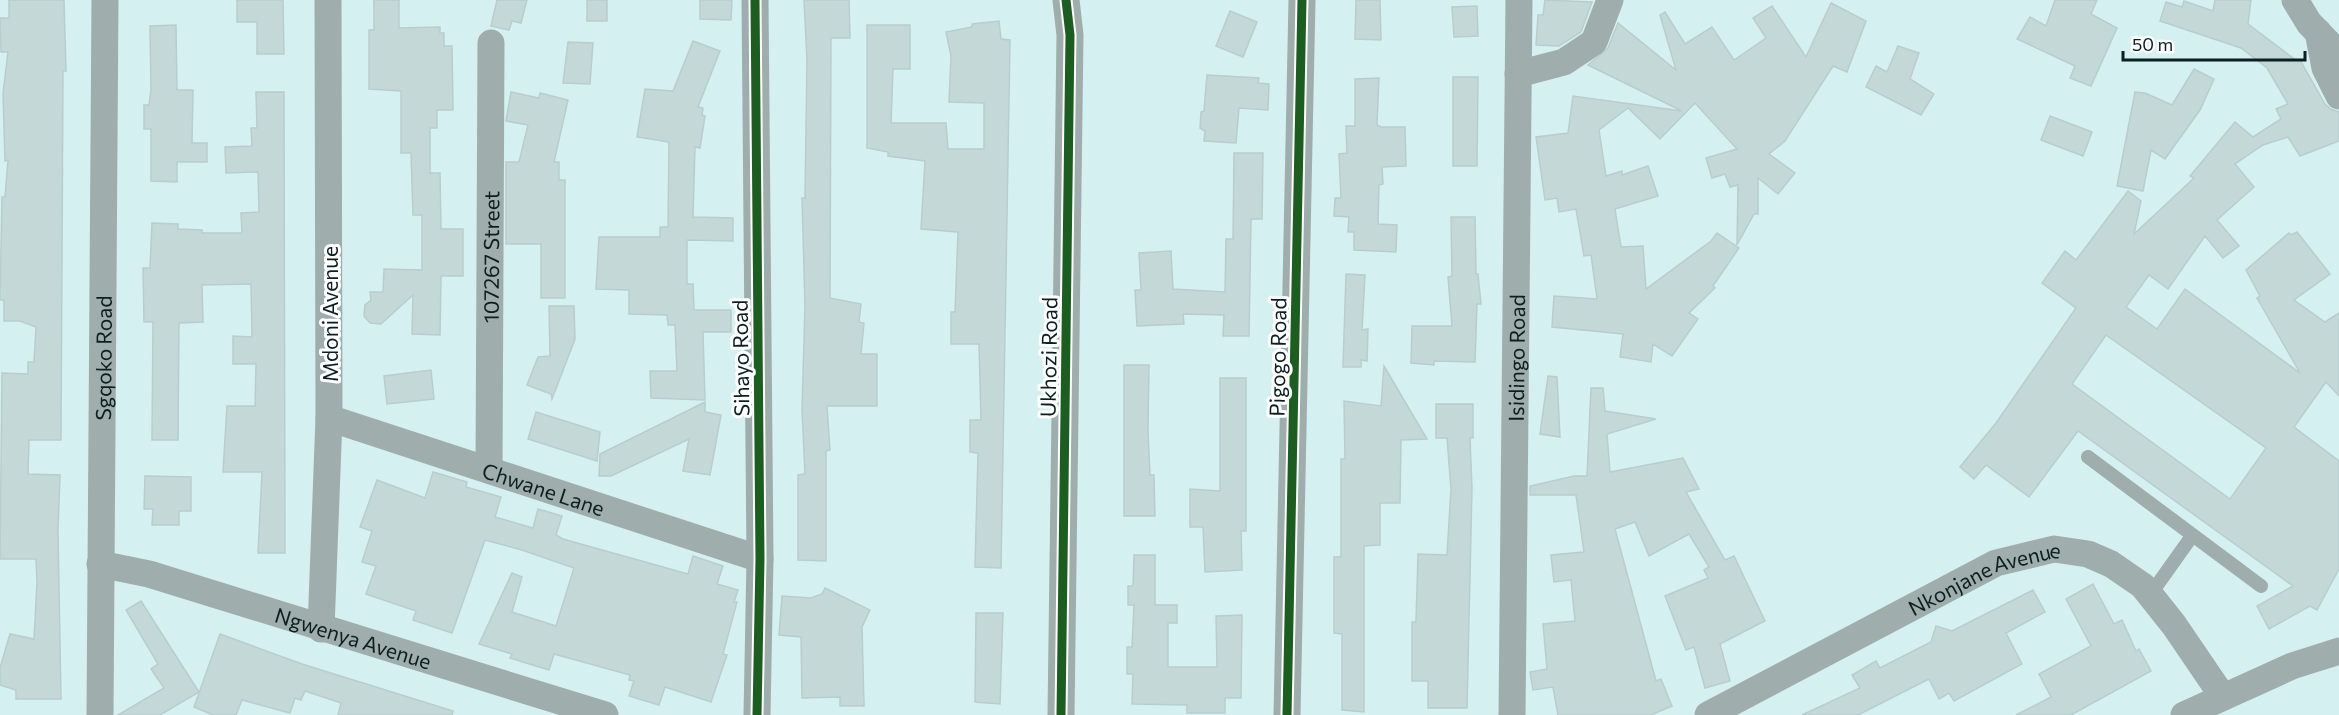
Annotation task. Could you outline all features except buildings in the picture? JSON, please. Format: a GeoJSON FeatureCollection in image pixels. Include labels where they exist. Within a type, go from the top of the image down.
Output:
{"type":"FeatureCollection","features":[{"type":"Feature","properties":{"kind":"street","name":"Sgqoko Road"},"geometry":{"type":"LineString","coordinates":[[100,715],[105,0]]}},
{"type":"Feature","properties":{"kind":"street","name":"Mdoni Avenue"},"geometry":{"type":"LineString","coordinates":[[321,629],[329,417],[328,0]]}},
{"type":"Feature","properties":{"kind":"street","name":"Sihayo Road"},"geometry":{"type":"LineString","coordinates":[[755,0],[760,559],[757,715]]}},
{"type":"Feature","properties":{"kind":"street","name":"Ukhozi Road"},"geometry":{"type":"LineString","coordinates":[[1061,715],[1070,35],[1066,0]]}},
{"type":"Feature","properties":{"kind":"street","name":"Pigogo Road"},"geometry":{"type":"LineString","coordinates":[[1287,715],[1302,0]]}},
{"type":"Feature","properties":{"kind":"street","name":"Isidingo Road"},"geometry":{"type":"LineString","coordinates":[[1512,715],[1519,0]]}},
{"type":"Feature","properties":{"kind":"street"},"geometry":{"type":"LineString","coordinates":[[1518,74],[1564,62],[1594,42],[1610,0]]}},
{"type":"Feature","properties":{"kind":"street"},"geometry":{"type":"LineString","coordinates":[[2295,0],[2309,23],[2339,54]]}},
{"type":"Feature","properties":{"kind":"street"},"geometry":{"type":"LineString","coordinates":[[2318,32],[2325,68],[2339,96]]}},
{"type":"Feature","properties":{"kind":"street","name":"107267 Street"},"geometry":{"type":"LineString","coordinates":[[489,470],[491,43]]}},
{"type":"Feature","properties":{"kind":"street","name":"Chwane Lane"},"geometry":{"type":"LineString","coordinates":[[329,417],[760,559]]}},
{"type":"Feature","properties":{"kind":"street","name":"Nkonjane Avenue"},"geometry":{"type":"LineString","coordinates":[[1708,715],[1996,563],[2054,549],[2088,554],[2111,564],[2144,586],[2223,697]]}},
{"type":"Feature","properties":{"kind":"street","name":"Ngwenya Avenue"},"geometry":{"type":"LineString","coordinates":[[100,564],[149,574],[605,715]]}},
{"type":"Feature","properties":{"kind":"street"},"geometry":{"type":"LineString","coordinates":[[2184,715],[2292,666],[2339,651]]}},
{"type":"Feature","properties":{"kind":"lane"},"geometry":{"type":"LineString","coordinates":[[2088,457],[2261,586]]}},
{"type":"Feature","properties":{"kind":"lane"},"geometry":{"type":"LineString","coordinates":[[2150,595],[2192,536]]}},
{"type":"Feature","properties":{"kind":"cycle path"},"geometry":{"type":"LineString","coordinates":[[755,0],[760,559],[757,715]]}},
{"type":"Feature","properties":{"kind":"cycle path"},"geometry":{"type":"LineString","coordinates":[[1061,715],[1070,35],[1066,0]]}},
{"type":"Feature","properties":{"kind":"cycle path"},"geometry":{"type":"LineString","coordinates":[[1287,715],[1302,0]]}}]}
